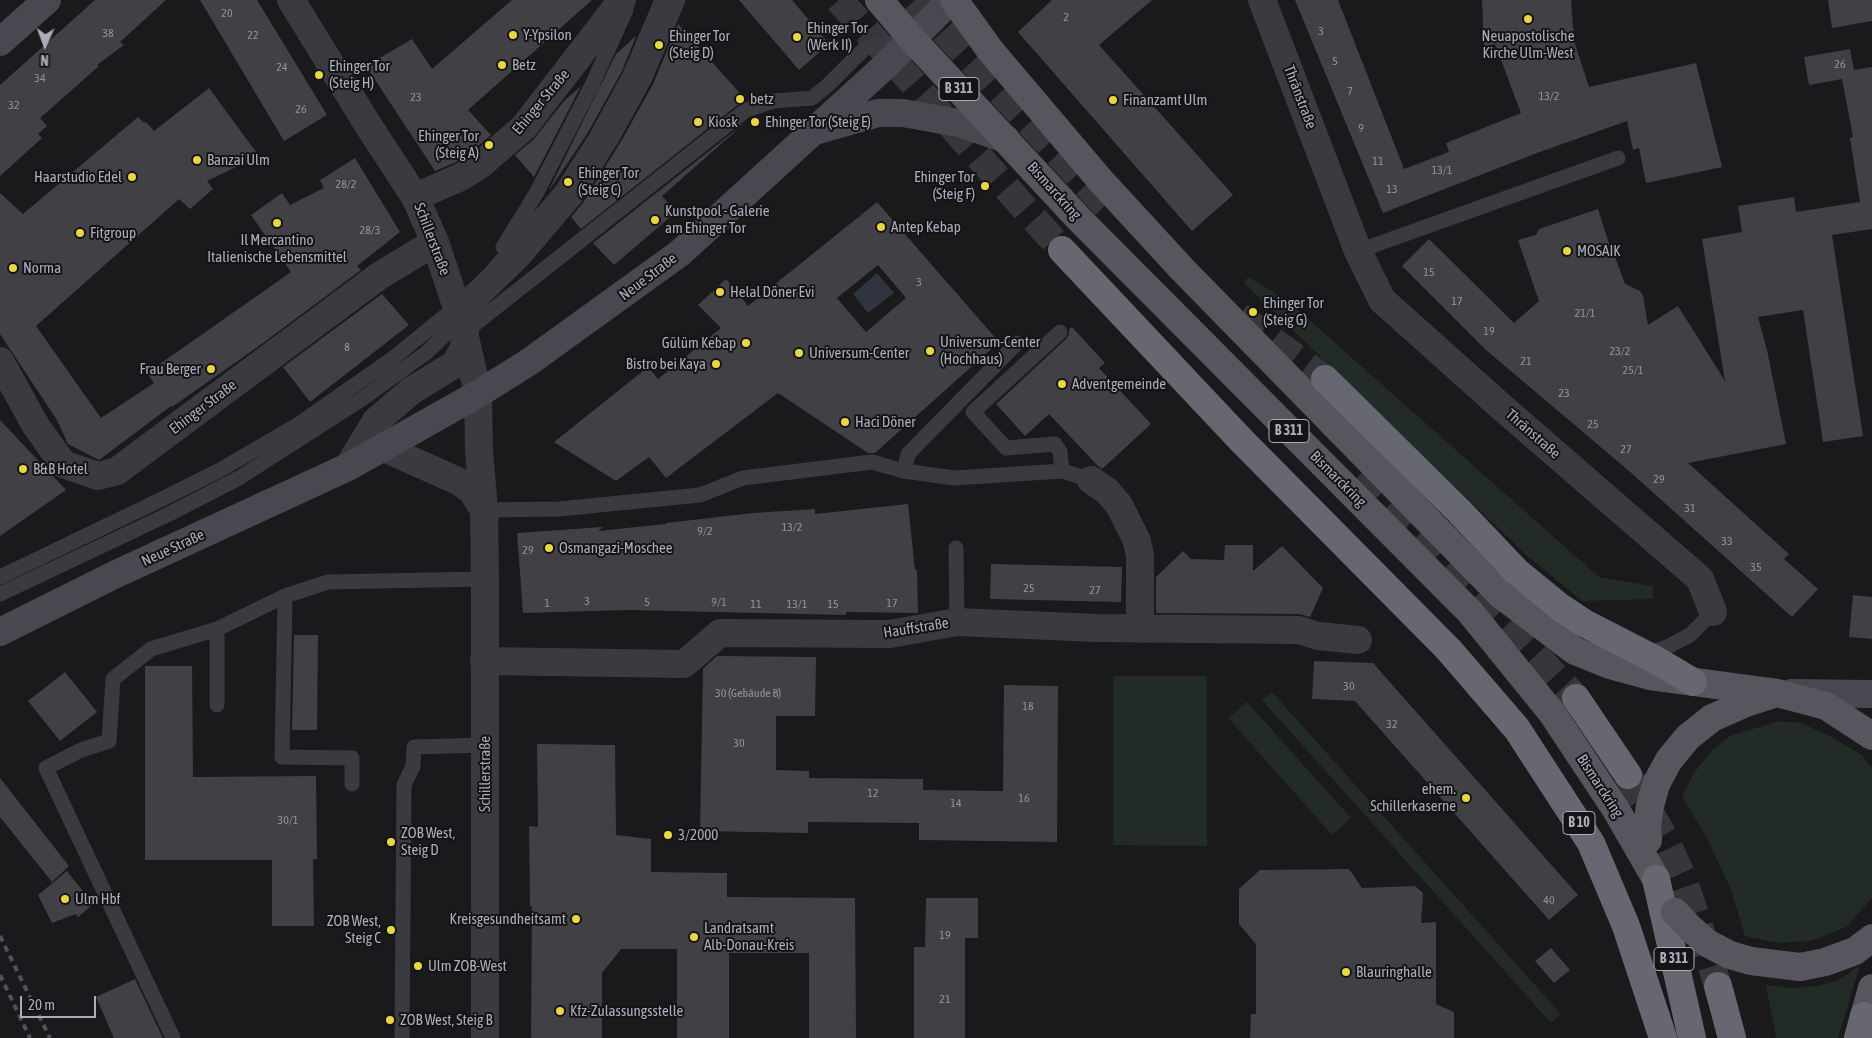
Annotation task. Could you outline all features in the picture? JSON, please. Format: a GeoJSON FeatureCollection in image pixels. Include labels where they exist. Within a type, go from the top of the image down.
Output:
{"type":"FeatureCollection","features":[{"type":"Feature","properties":{"kind":"highway","name":"B 10"},"geometry":{"type":"LineString","coordinates":[[1062,250],[1242,441],[1449,650],[1517,729],[1591,843],[1626,926],[1663,1038]]}},
{"type":"Feature","properties":{"kind":"highway"},"geometry":{"type":"LineString","coordinates":[[1324,379],[1459,511],[1516,571],[1560,607],[1584,623],[1643,653],[1693,682]]}},
{"type":"Feature","properties":{"kind":"highway"},"geometry":{"type":"LineString","coordinates":[[1576,698],[1628,775]]}},
{"type":"Feature","properties":{"kind":"highway","name":"B 311"},"geometry":{"type":"LineString","coordinates":[[1656,879],[1692,1038]]}},
{"type":"Feature","properties":{"kind":"highway"},"geometry":{"type":"LineString","coordinates":[[1718,986],[1732,1038]]}},
{"type":"Feature","properties":{"kind":"main road","name":"Bismarckring"},"geometry":{"type":"LineString","coordinates":[[879,0],[912,39],[1079,219],[1470,612],[1552,713],[1615,808],[1675,912],[1690,928],[1707,943],[1730,954],[1751,961],[1800,967],[1826,962],[1850,953],[1872,938]]}},
{"type":"Feature","properties":{"kind":"main road","name":"Neue Straße"},"geometry":{"type":"LineString","coordinates":[[0,632],[114,575],[348,467],[478,394],[529,362],[680,253],[953,0]]}},
{"type":"Feature","properties":{"kind":"main road","name":"B 311"},"geometry":{"type":"LineString","coordinates":[[953,0],[1032,101],[1108,189],[1188,276],[1500,594],[1575,651],[1610,665],[1650,676],[1777,693],[1826,706],[1872,736]]}},
{"type":"Feature","properties":{"kind":"main road"},"geometry":{"type":"LineString","coordinates":[[0,42],[34,4]]}},
{"type":"Feature","properties":{"kind":"main road"},"geometry":{"type":"LineString","coordinates":[[812,132],[878,112],[903,112],[959,123],[1006,139]]}},
{"type":"Feature","properties":{"kind":"main road"},"geometry":{"type":"LineString","coordinates":[[0,617],[114,575]]}},
{"type":"Feature","properties":{"kind":"main road"},"geometry":{"type":"LineString","coordinates":[[1656,879],[1648,840],[1647,826],[1650,806],[1656,784],[1664,768],[1688,736],[1712,718],[1746,703],[1777,693],[1872,694]]}},
{"type":"Feature","properties":{"kind":"main road"},"geometry":{"type":"LineString","coordinates":[[1865,1029],[1872,988]]}},
{"type":"Feature","properties":{"kind":"street","name":"Schillerstraße"},"geometry":{"type":"LineString","coordinates":[[291,0],[415,197],[435,242],[461,320],[478,394],[479,450],[484,510],[485,1038]]}},
{"type":"Feature","properties":{"kind":"street","name":"Ehinger Straße"},"geometry":{"type":"LineString","coordinates":[[415,197],[480,165],[524,127],[622,0]]}},
{"type":"Feature","properties":{"kind":"street","name":"Thränstraße"},"geometry":{"type":"LineString","coordinates":[[1262,0],[1358,251],[1382,300],[1700,578],[1712,612]]}},
{"type":"Feature","properties":{"kind":"street","name":"Ehinger Straße"},"geometry":{"type":"LineString","coordinates":[[0,362],[19,392],[36,426],[63,464],[98,476],[117,471],[379,276],[435,242]]}},
{"type":"Feature","properties":{"kind":"street"},"geometry":{"type":"LineString","coordinates":[[348,467],[376,421],[411,391],[455,364],[464,348],[461,320]]}},
{"type":"Feature","properties":{"kind":"street"},"geometry":{"type":"LineString","coordinates":[[384,448],[460,482],[472,491],[484,510]]}},
{"type":"Feature","properties":{"kind":"street"},"geometry":{"type":"LineString","coordinates":[[1091,480],[1107,491],[1119,505],[1137,541],[1140,556],[1140,629]]}},
{"type":"Feature","properties":{"kind":"street","name":"Hauffstraße"},"geometry":{"type":"LineString","coordinates":[[484,661],[684,664],[720,633],[890,634],[957,622],[1140,629],[1299,630],[1318,636],[1358,640]]}},
{"type":"Feature","properties":{"kind":"lane"},"geometry":{"type":"LineString","coordinates":[[461,320],[537,192],[592,85],[630,0]]}},
{"type":"Feature","properties":{"kind":"lane"},"geometry":{"type":"LineString","coordinates":[[461,320],[489,275],[561,192],[595,138],[630,75],[662,0]]}},
{"type":"Feature","properties":{"kind":"lane"},"geometry":{"type":"LineString","coordinates":[[0,594],[239,478],[362,399],[426,352],[524,258],[575,198],[615,133],[644,80],[678,0]]}},
{"type":"Feature","properties":{"kind":"lane"},"geometry":{"type":"LineString","coordinates":[[0,577],[220,470],[299,424],[392,360],[461,320],[746,110],[774,101],[812,98],[828,85],[865,48],[912,39]]}},
{"type":"Feature","properties":{"kind":"lane"},"geometry":{"type":"LineString","coordinates":[[1358,251],[1618,158]]}},
{"type":"Feature","properties":{"kind":"lane"},"geometry":{"type":"LineString","coordinates":[[1060,332],[973,412],[1006,448],[1055,439],[1060,452],[1062,471]]}},
{"type":"Feature","properties":{"kind":"lane"},"geometry":{"type":"LineString","coordinates":[[904,471],[908,454],[1017,343]]}},
{"type":"Feature","properties":{"kind":"lane"},"geometry":{"type":"LineString","coordinates":[[484,510],[559,509],[700,495],[743,478],[872,462],[904,471],[954,478],[1062,471],[1091,480]]}},
{"type":"Feature","properties":{"kind":"lane"},"geometry":{"type":"LineString","coordinates":[[956,548],[957,622]]}},
{"type":"Feature","properties":{"kind":"lane"},"geometry":{"type":"LineString","coordinates":[[173,1038],[46,768],[81,750],[108,741],[113,679],[151,649],[217,629],[284,596],[328,582],[484,579]]}},
{"type":"Feature","properties":{"kind":"lane"},"geometry":{"type":"LineString","coordinates":[[284,596],[282,757],[352,758],[352,784]]}},
{"type":"Feature","properties":{"kind":"lane"},"geometry":{"type":"LineString","coordinates":[[1643,653],[1665,648],[1690,635],[1712,612]]}},
{"type":"Feature","properties":{"kind":"lane"},"geometry":{"type":"LineString","coordinates":[[217,629],[217,705]]}},
{"type":"Feature","properties":{"kind":"lane"},"geometry":{"type":"LineString","coordinates":[[402,1038],[404,785],[413,766],[414,747],[485,744]]}},
{"type":"Feature","properties":{"kind":"shaded area"},"geometry":{"type":"Polygon","coordinates":[[[877,273],[894,293],[868,313],[853,294],[877,273]]]}},
{"type":"Feature","properties":{"kind":"shaded area"},"geometry":{"type":"Polygon","coordinates":[[[1249,277],[1289,302],[1599,577],[1653,586],[1653,599],[1582,601],[1523,552],[1243,282],[1249,277]]]}},
{"type":"Feature","properties":{"kind":"shaded area"},"geometry":{"type":"Polygon","coordinates":[[[1113,676],[1207,676],[1207,846],[1113,845],[1113,676]]]}},
{"type":"Feature","properties":{"kind":"shaded area"},"geometry":{"type":"Polygon","coordinates":[[[1272,692],[1561,1014],[1551,1023],[1262,700],[1272,692]]]}},
{"type":"Feature","properties":{"kind":"shaded area"},"geometry":{"type":"Polygon","coordinates":[[[1247,702],[1351,818],[1332,835],[1228,718],[1247,702]]]}},
{"type":"Feature","properties":{"kind":"shaded area"},"geometry":{"type":"Polygon","coordinates":[[[1779,721],[1801,723],[1832,737],[1863,756],[1872,768],[1872,898],[1846,927],[1811,941],[1777,943],[1745,936],[1731,890],[1706,836],[1682,797],[1694,773],[1712,750],[1730,736],[1779,721]]]}},
{"type":"Feature","properties":{"kind":"shaded area"},"geometry":{"type":"Polygon","coordinates":[[[1860,965],[1838,1038],[1776,1038],[1766,985],[1792,988],[1818,986],[1839,980],[1860,965]]]}},
{"type":"Feature","properties":{"kind":"building"},"geometry":{"type":"Polygon","coordinates":[[[95,0],[166,0],[120,42],[124,45],[97,65],[99,66],[40,118],[47,126],[38,134],[42,138],[0,176],[0,85],[95,0]]]}},
{"type":"Feature","properties":{"kind":"building"},"geometry":{"type":"Polygon","coordinates":[[[200,0],[257,0],[327,115],[284,141],[200,0]]]}},
{"type":"Feature","properties":{"kind":"building"},"geometry":{"type":"Polygon","coordinates":[[[512,0],[592,0],[468,110],[491,135],[454,163],[435,171],[366,66],[412,39],[432,69],[512,0]]]}},
{"type":"Feature","properties":{"kind":"building","name":"Ehinger Tor (Werk II)"},"geometry":{"type":"Polygon","coordinates":[[[739,0],[792,0],[829,44],[799,70],[739,0]]]}},
{"type":"Feature","properties":{"kind":"building","name":"Finanzamt Ulm"},"geometry":{"type":"Polygon","coordinates":[[[1052,0],[1152,0],[1099,45],[1233,195],[1192,231],[1018,32],[1052,0]]]}},
{"type":"Feature","properties":{"kind":"building"},"geometry":{"type":"Polygon","coordinates":[[[1295,0],[1338,0],[1404,169],[1449,152],[1446,143],[1521,113],[1495,44],[1484,47],[1482,0],[1571,0],[1574,41],[1589,87],[1696,63],[1722,167],[1646,183],[1639,148],[1633,150],[1627,121],[1537,153],[1383,213],[1295,0]]]}},
{"type":"Feature","properties":{"kind":"building"},"geometry":{"type":"Polygon","coordinates":[[[1828,0],[1872,0],[1872,21],[1832,28],[1828,0]]]}},
{"type":"Feature","properties":{"kind":"building"},"geometry":{"type":"Polygon","coordinates":[[[678,24],[746,100],[581,229],[571,217],[583,203],[623,138],[653,84],[678,24]]]}},
{"type":"Feature","properties":{"kind":"building"},"geometry":{"type":"Polygon","coordinates":[[[636,36],[622,71],[587,134],[548,192],[616,54],[636,36]]]}},
{"type":"Feature","properties":{"kind":"building"},"geometry":{"type":"Polygon","coordinates":[[[1850,49],[1854,70],[1872,67],[1872,229],[1832,235],[1863,436],[1823,442],[1803,310],[1758,317],[1767,350],[1786,444],[1688,463],[1789,554],[1784,559],[1818,589],[1792,617],[1629,471],[1486,350],[1402,266],[1429,239],[1514,323],[1539,301],[1518,240],[1536,235],[1539,229],[1598,209],[1613,256],[1625,284],[1640,291],[1643,296],[1648,325],[1678,306],[1725,381],[1702,239],[1742,232],[1738,206],[1794,197],[1796,212],[1860,202],[1850,138],[1853,137],[1842,79],[1809,85],[1804,57],[1850,49]]]}},
{"type":"Feature","properties":{"kind":"building"},"geometry":{"type":"Polygon","coordinates":[[[581,86],[534,177],[515,155],[534,139],[564,101],[581,86]]]}},
{"type":"Feature","properties":{"kind":"building"},"geometry":{"type":"Polygon","coordinates":[[[209,88],[259,156],[207,181],[213,189],[190,209],[179,199],[36,326],[101,418],[154,383],[147,373],[291,272],[251,215],[282,193],[290,205],[324,188],[320,180],[355,158],[400,232],[357,266],[361,270],[259,346],[171,406],[99,460],[68,444],[57,420],[0,334],[0,193],[23,214],[138,117],[144,123],[146,122],[154,131],[209,88]]]}},
{"type":"Feature","properties":{"kind":"building"},"geometry":{"type":"Polygon","coordinates":[[[746,122],[662,196],[676,212],[614,265],[593,243],[746,122]]]}},
{"type":"Feature","properties":{"kind":"building","name":"Universum-Center"},"geometry":{"type":"Polygon","coordinates":[[[877,202],[999,342],[875,453],[868,453],[778,393],[666,478],[649,457],[616,481],[554,442],[648,367],[658,379],[721,328],[698,305],[726,279],[748,306],[877,202]],[[878,265],[837,298],[866,332],[906,298],[878,265]]]}},
{"type":"Feature","properties":{"kind":"building"},"geometry":{"type":"Polygon","coordinates":[[[382,294],[409,325],[310,402],[283,367],[382,294]]]}},
{"type":"Feature","properties":{"kind":"building","name":"Adventgemeinde"},"geometry":{"type":"Polygon","coordinates":[[[1072,327],[1105,363],[1099,368],[1151,424],[1102,469],[1049,414],[1025,436],[996,404],[1066,339],[1069,329],[1072,327]]]}},
{"type":"Feature","properties":{"kind":"building","name":"B&B Hotel"},"geometry":{"type":"Polygon","coordinates":[[[0,420],[66,490],[0,536],[0,420]]]}},
{"type":"Feature","properties":{"kind":"building"},"geometry":{"type":"Polygon","coordinates":[[[908,504],[915,570],[917,570],[918,613],[846,612],[846,615],[629,610],[523,613],[517,533],[603,527],[598,531],[753,513],[815,509],[815,514],[908,504]]]}},
{"type":"Feature","properties":{"kind":"building"},"geometry":{"type":"Polygon","coordinates":[[[1225,545],[1253,545],[1253,571],[1282,546],[1323,588],[1310,617],[1299,614],[1156,613],[1156,577],[1183,551],[1191,559],[1224,560],[1225,545]]]}},
{"type":"Feature","properties":{"kind":"building"},"geometry":{"type":"Polygon","coordinates":[[[991,564],[1122,567],[1121,602],[990,599],[991,564]]]}},
{"type":"Feature","properties":{"kind":"building"},"geometry":{"type":"Polygon","coordinates":[[[1853,595],[1872,597],[1872,639],[1849,637],[1853,595]]]}},
{"type":"Feature","properties":{"kind":"building"},"geometry":{"type":"Polygon","coordinates":[[[294,635],[318,635],[317,730],[292,730],[294,635]]]}},
{"type":"Feature","properties":{"kind":"building"},"geometry":{"type":"Polygon","coordinates":[[[717,656],[816,657],[815,716],[776,716],[776,770],[809,771],[809,778],[923,779],[923,790],[1003,791],[1004,685],[1058,686],[1057,842],[919,840],[919,823],[808,822],[808,833],[700,831],[703,669],[717,656]]]}},
{"type":"Feature","properties":{"kind":"building"},"geometry":{"type":"Polygon","coordinates":[[[1314,661],[1373,663],[1578,895],[1549,920],[1355,701],[1312,699],[1314,661]]]}},
{"type":"Feature","properties":{"kind":"building"},"geometry":{"type":"Polygon","coordinates":[[[145,666],[192,666],[193,777],[316,776],[317,859],[313,859],[314,926],[272,926],[272,860],[145,860],[145,666]]]}},
{"type":"Feature","properties":{"kind":"building"},"geometry":{"type":"Polygon","coordinates":[[[65,672],[97,712],[60,741],[28,701],[65,672]]]}},
{"type":"Feature","properties":{"kind":"building","name":"Landratsamt Alb-Donau-Kreis"},"geometry":{"type":"Polygon","coordinates":[[[537,744],[615,745],[616,835],[651,839],[651,872],[727,873],[727,897],[855,898],[856,1038],[809,1038],[809,953],[729,953],[729,1038],[677,1038],[677,949],[621,949],[602,973],[602,1038],[531,1038],[532,906],[530,906],[529,826],[538,827],[537,744]]]}},
{"type":"Feature","properties":{"kind":"building"},"geometry":{"type":"Polygon","coordinates":[[[0,778],[69,866],[52,882],[0,817],[0,778]]]}},
{"type":"Feature","properties":{"kind":"building","name":"Blauringhalle"},"geometry":{"type":"Polygon","coordinates":[[[1349,869],[1362,888],[1415,886],[1423,893],[1421,923],[1436,922],[1436,1004],[1454,1012],[1454,1038],[1250,1038],[1251,1014],[1256,1014],[1256,944],[1239,924],[1239,889],[1260,870],[1349,869]]]}},
{"type":"Feature","properties":{"kind":"building","name":"Ulm Hbf"},"geometry":{"type":"Polygon","coordinates":[[[67,871],[93,904],[78,917],[76,914],[52,923],[38,895],[67,871]]]}},
{"type":"Feature","properties":{"kind":"building"},"geometry":{"type":"Polygon","coordinates":[[[926,898],[978,898],[978,938],[965,938],[965,1038],[914,1038],[914,947],[925,947],[926,898]]]}},
{"type":"Feature","properties":{"kind":"building"},"geometry":{"type":"Polygon","coordinates":[[[1551,948],[1570,970],[1554,983],[1535,961],[1551,948]]]}},
{"type":"Feature","properties":{"kind":"building"},"geometry":{"type":"Polygon","coordinates":[[[135,979],[163,1038],[114,1038],[96,997],[135,979]]]}},
{"type":"Feature","properties":{"kind":"tunnel"},"geometry":{"type":"LineString","coordinates":[[839,0],[1062,250]]}},
{"type":"Feature","properties":{"kind":"tunnel"},"geometry":{"type":"LineString","coordinates":[[915,0],[1111,211]]}},
{"type":"Feature","properties":{"kind":"tunnel"},"geometry":{"type":"LineString","coordinates":[[1239,316],[1325,379]]}},
{"type":"Feature","properties":{"kind":"tunnel"},"geometry":{"type":"LineString","coordinates":[[1363,472],[1576,698]]}},
{"type":"Feature","properties":{"kind":"tunnel"},"geometry":{"type":"LineString","coordinates":[[1628,775],[1664,837],[1681,874],[1718,986]]}},
{"type":"Feature","properties":{"kind":"railway"},"geometry":{"type":"LineString","coordinates":[[0,936],[50,1038]]}},
{"type":"Feature","properties":{"kind":"railway"},"geometry":{"type":"LineString","coordinates":[[0,975],[30,1038]]}},
{"type":"Feature","properties":{"kind":"place","name":"Neuapostolische Kirche Ulm-West"},"geometry":{"type":"Point","coordinates":[1528,19]}},
{"type":"Feature","properties":{"kind":"place","name":"Y-Ypsilon"},"geometry":{"type":"Point","coordinates":[513,35]}},
{"type":"Feature","properties":{"kind":"place","name":"Ehinger Tor (Werk II)"},"geometry":{"type":"Point","coordinates":[797,37]}},
{"type":"Feature","properties":{"kind":"place","name":"Ehinger Tor (Steig D)"},"geometry":{"type":"Point","coordinates":[659,45]}},
{"type":"Feature","properties":{"kind":"place","name":"Betz"},"geometry":{"type":"Point","coordinates":[502,65]}},
{"type":"Feature","properties":{"kind":"place","name":"Ehinger Tor (Steig H)"},"geometry":{"type":"Point","coordinates":[319,75]}},
{"type":"Feature","properties":{"kind":"place","name":"betz"},"geometry":{"type":"Point","coordinates":[740,99]}},
{"type":"Feature","properties":{"kind":"place","name":"Finanzamt Ulm"},"geometry":{"type":"Point","coordinates":[1113,100]}},
{"type":"Feature","properties":{"kind":"place","name":"Kiosk"},"geometry":{"type":"Point","coordinates":[698,122]}},
{"type":"Feature","properties":{"kind":"place","name":"Ehinger Tor (Steig E)"},"geometry":{"type":"Point","coordinates":[755,122]}},
{"type":"Feature","properties":{"kind":"place","name":"Ehinger Tor (Steig A)"},"geometry":{"type":"Point","coordinates":[489,145]}},
{"type":"Feature","properties":{"kind":"place","name":"Banzai Ulm"},"geometry":{"type":"Point","coordinates":[197,160]}},
{"type":"Feature","properties":{"kind":"place","name":"Haarstudio Edel"},"geometry":{"type":"Point","coordinates":[132,177]}},
{"type":"Feature","properties":{"kind":"place","name":"Ehinger Tor (Steig C)"},"geometry":{"type":"Point","coordinates":[568,182]}},
{"type":"Feature","properties":{"kind":"place","name":"Ehinger Tor (Steig F)"},"geometry":{"type":"Point","coordinates":[985,186]}},
{"type":"Feature","properties":{"kind":"place","name":"Kunstpool - Galerie am Ehinger Tor"},"geometry":{"type":"Point","coordinates":[655,220]}},
{"type":"Feature","properties":{"kind":"place","name":"Il Mercantino Italienische Lebensmittel"},"geometry":{"type":"Point","coordinates":[277,223]}},
{"type":"Feature","properties":{"kind":"place","name":"Antep Kebap"},"geometry":{"type":"Point","coordinates":[881,227]}},
{"type":"Feature","properties":{"kind":"place","name":"Fitgroup"},"geometry":{"type":"Point","coordinates":[80,233]}},
{"type":"Feature","properties":{"kind":"place","name":"MOSAIK"},"geometry":{"type":"Point","coordinates":[1567,251]}},
{"type":"Feature","properties":{"kind":"place","name":"Norma"},"geometry":{"type":"Point","coordinates":[13,268]}},
{"type":"Feature","properties":{"kind":"place","name":"Helal Döner Evi"},"geometry":{"type":"Point","coordinates":[720,292]}},
{"type":"Feature","properties":{"kind":"place","name":"Ehinger Tor (Steig G)"},"geometry":{"type":"Point","coordinates":[1253,312]}},
{"type":"Feature","properties":{"kind":"place","name":"Gülüm Kebap"},"geometry":{"type":"Point","coordinates":[746,343]}},
{"type":"Feature","properties":{"kind":"place","name":"Universum-Center (Hochhaus)"},"geometry":{"type":"Point","coordinates":[930,351]}},
{"type":"Feature","properties":{"kind":"place","name":"Universum-Center"},"geometry":{"type":"Point","coordinates":[799,353]}},
{"type":"Feature","properties":{"kind":"place","name":"Bistro bei Kaya"},"geometry":{"type":"Point","coordinates":[716,364]}},
{"type":"Feature","properties":{"kind":"place","name":"Frau Berger"},"geometry":{"type":"Point","coordinates":[211,369]}},
{"type":"Feature","properties":{"kind":"place","name":"Adventgemeinde"},"geometry":{"type":"Point","coordinates":[1062,384]}},
{"type":"Feature","properties":{"kind":"place","name":"Haci Döner"},"geometry":{"type":"Point","coordinates":[845,422]}},
{"type":"Feature","properties":{"kind":"place","name":"B&B Hotel"},"geometry":{"type":"Point","coordinates":[23,469]}},
{"type":"Feature","properties":{"kind":"place","name":"Osmangazi-Moschee"},"geometry":{"type":"Point","coordinates":[549,548]}},
{"type":"Feature","properties":{"kind":"place","name":"ehem. Schillerkaserne"},"geometry":{"type":"Point","coordinates":[1466,798]}},
{"type":"Feature","properties":{"kind":"place","name":"3/2000"},"geometry":{"type":"Point","coordinates":[668,835]}},
{"type":"Feature","properties":{"kind":"place","name":"ZOB West, Steig D"},"geometry":{"type":"Point","coordinates":[391,842]}},
{"type":"Feature","properties":{"kind":"place","name":"Ulm Hbf"},"geometry":{"type":"Point","coordinates":[65,899]}},
{"type":"Feature","properties":{"kind":"place","name":"Kreisgesundheitsamt"},"geometry":{"type":"Point","coordinates":[576,919]}},
{"type":"Feature","properties":{"kind":"place","name":"ZOB West, Steig C"},"geometry":{"type":"Point","coordinates":[391,930]}},
{"type":"Feature","properties":{"kind":"place","name":"Landratsamt Alb-Donau-Kreis"},"geometry":{"type":"Point","coordinates":[694,937]}},
{"type":"Feature","properties":{"kind":"place","name":"Ulm ZOB-West"},"geometry":{"type":"Point","coordinates":[418,966]}},
{"type":"Feature","properties":{"kind":"place","name":"Blauringhalle"},"geometry":{"type":"Point","coordinates":[1346,972]}},
{"type":"Feature","properties":{"kind":"place","name":"Kfz-Zulassungsstelle"},"geometry":{"type":"Point","coordinates":[560,1011]}},
{"type":"Feature","properties":{"kind":"place","name":"ZOB West, Steig B"},"geometry":{"type":"Point","coordinates":[390,1020]}}]}
